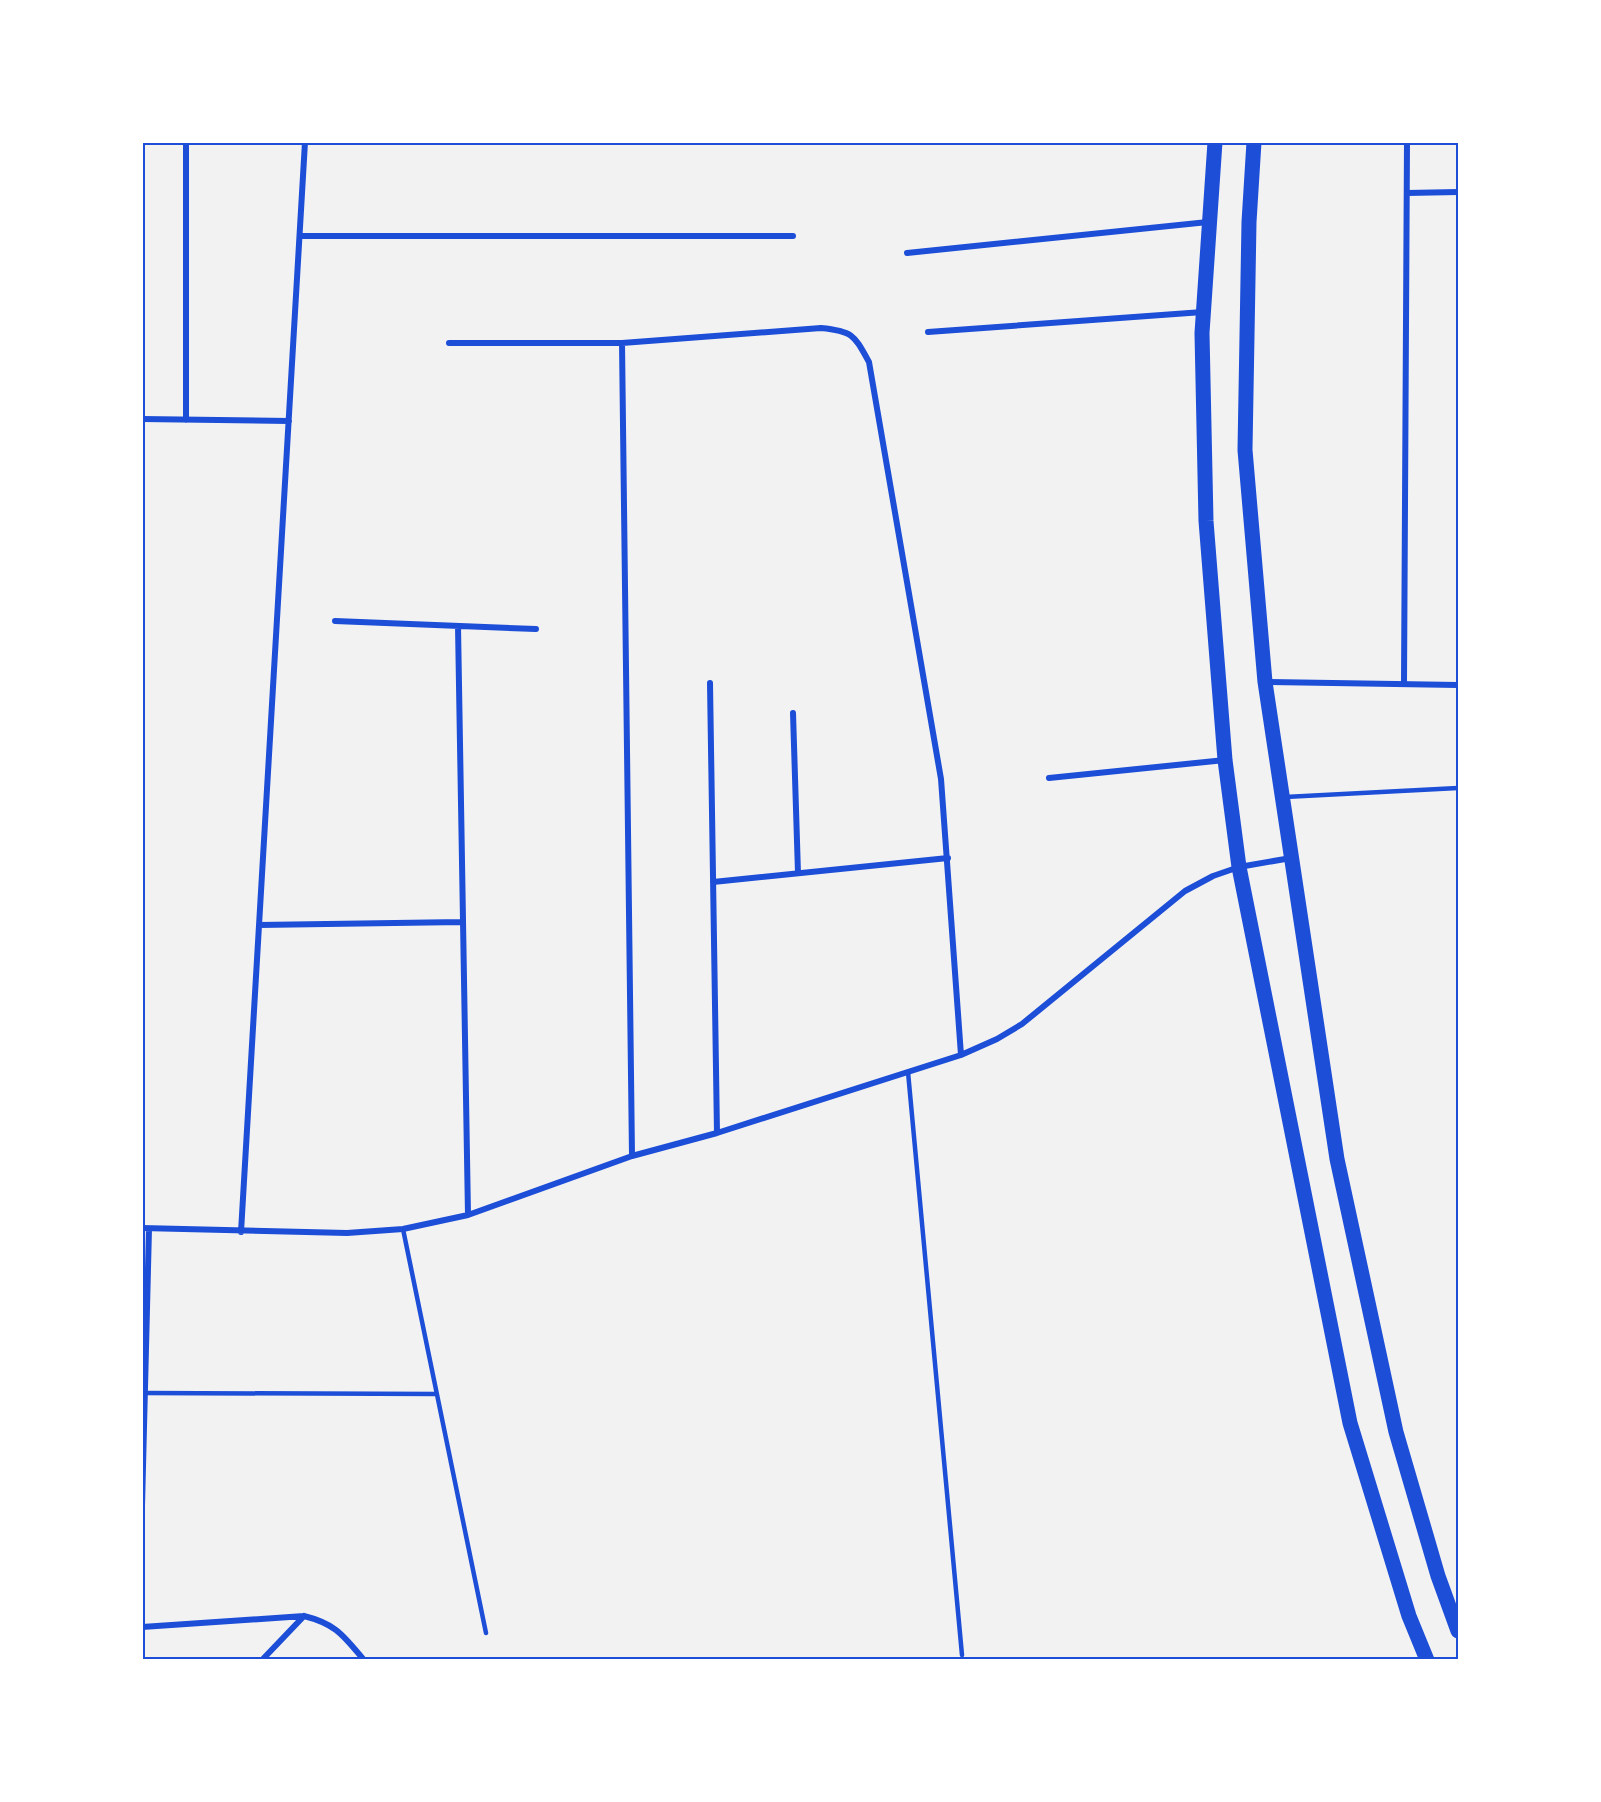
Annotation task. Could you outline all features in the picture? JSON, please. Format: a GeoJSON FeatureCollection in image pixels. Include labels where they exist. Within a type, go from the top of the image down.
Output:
{"type":"FeatureCollection","features":[{"type":"Feature","properties":{"kind":"main road"},"geometry":{"type":"LineString","coordinates":[[1215,142],[1203,312],[1206,521],[1225,760],[1239,867],[1350,1423],[1409,1616],[1427,1659]]}},
{"type":"Feature","properties":{"kind":"main road"},"geometry":{"type":"LineString","coordinates":[[1254,142],[1249,222],[1245,450],[1265,682],[1337,1159],[1396,1432],[1438,1576],[1458,1630]]}},
{"type":"Feature","properties":{"kind":"street"},"geometry":{"type":"LineString","coordinates":[[186,142],[186,420]]}},
{"type":"Feature","properties":{"kind":"street"},"geometry":{"type":"LineString","coordinates":[[241,1232],[305,142]]}},
{"type":"Feature","properties":{"kind":"street"},"geometry":{"type":"LineString","coordinates":[[1404,684],[1407,142]]}},
{"type":"Feature","properties":{"kind":"street"},"geometry":{"type":"LineString","coordinates":[[1407,193],[1458,192]]}},
{"type":"Feature","properties":{"kind":"street"},"geometry":{"type":"LineString","coordinates":[[907,253],[1209,222]]}},
{"type":"Feature","properties":{"kind":"street"},"geometry":{"type":"LineString","coordinates":[[300,236],[793,236]]}},
{"type":"Feature","properties":{"kind":"street"},"geometry":{"type":"LineString","coordinates":[[928,332],[1203,312]]}},
{"type":"Feature","properties":{"kind":"street"},"geometry":{"type":"LineString","coordinates":[[449,343],[622,343],[821,328],[843,330],[857,340],[869,363],[941,779],[961,1055]]}},
{"type":"Feature","properties":{"kind":"street"},"geometry":{"type":"LineString","coordinates":[[622,343],[632,1156]]}},
{"type":"Feature","properties":{"kind":"street"},"geometry":{"type":"LineString","coordinates":[[142,419],[289,421]]}},
{"type":"Feature","properties":{"kind":"street"},"geometry":{"type":"LineString","coordinates":[[335,621],[536,629]]}},
{"type":"Feature","properties":{"kind":"street"},"geometry":{"type":"LineString","coordinates":[[459,626],[468,1215]]}},
{"type":"Feature","properties":{"kind":"street"},"geometry":{"type":"LineString","coordinates":[[1265,682],[1458,685]]}},
{"type":"Feature","properties":{"kind":"street"},"geometry":{"type":"LineString","coordinates":[[710,683],[717,1133]]}},
{"type":"Feature","properties":{"kind":"street"},"geometry":{"type":"LineString","coordinates":[[793,713],[798,873]]}},
{"type":"Feature","properties":{"kind":"street"},"geometry":{"type":"LineString","coordinates":[[1049,778],[1225,760]]}},
{"type":"Feature","properties":{"kind":"street"},"geometry":{"type":"LineString","coordinates":[[713,882],[948,858]]}},
{"type":"Feature","properties":{"kind":"street"},"geometry":{"type":"LineString","coordinates":[[142,1506],[146,1228],[347,1233],[403,1229],[468,1215],[632,1156],[717,1133],[961,1055],[997,1039],[1022,1024],[1185,891],[1213,876],[1239,867],[1292,858]]}},
{"type":"Feature","properties":{"kind":"street"},"geometry":{"type":"LineString","coordinates":[[259,925],[462,922]]}},
{"type":"Feature","properties":{"kind":"street"},"geometry":{"type":"LineString","coordinates":[[142,1628],[304,1616],[326,1621],[344,1636],[364,1659]]}},
{"type":"Feature","properties":{"kind":"street"},"geometry":{"type":"LineString","coordinates":[[262,1659],[304,1616]]}},
{"type":"Feature","properties":{"kind":"street"},"geometry":{"type":"LineString","coordinates":[[1117,1659],[1125,1659]]}},
{"type":"Feature","properties":{"kind":"lane"},"geometry":{"type":"LineString","coordinates":[[1282,797],[1458,788]]}},
{"type":"Feature","properties":{"kind":"lane"},"geometry":{"type":"LineString","coordinates":[[908,1072],[962,1656]]}},
{"type":"Feature","properties":{"kind":"lane"},"geometry":{"type":"LineString","coordinates":[[403,1229],[486,1633]]}},
{"type":"Feature","properties":{"kind":"lane"},"geometry":{"type":"LineString","coordinates":[[145,1393],[437,1394]]}}]}
